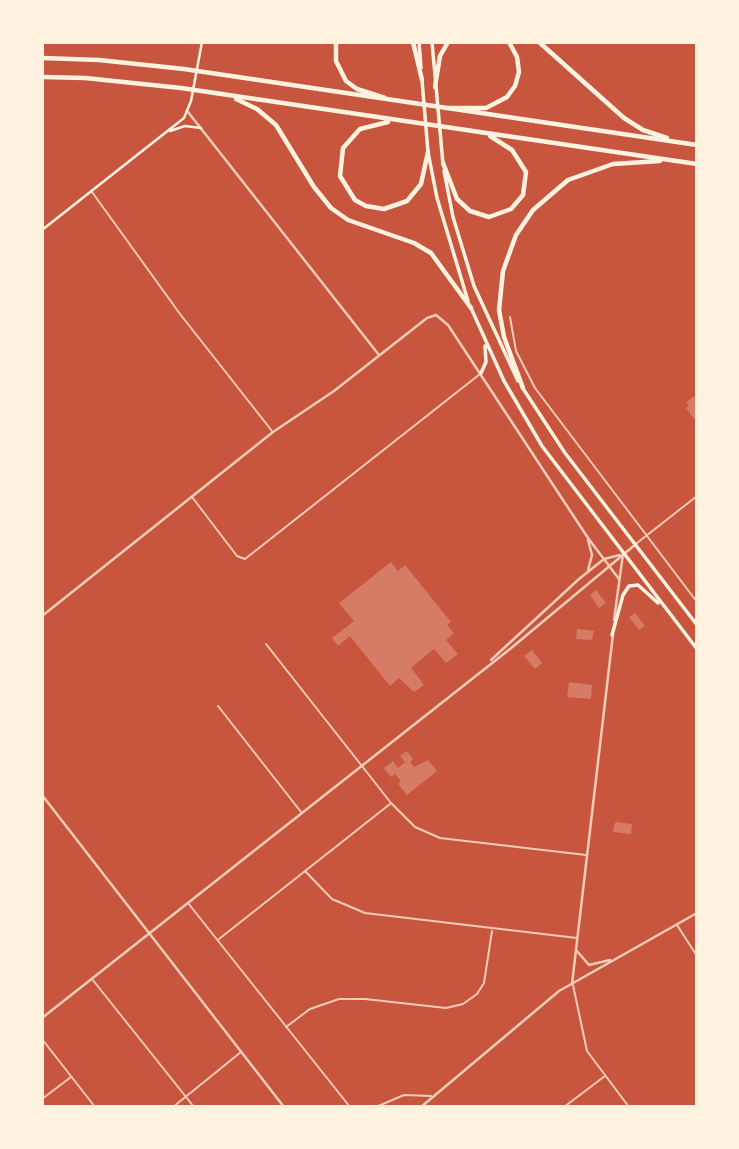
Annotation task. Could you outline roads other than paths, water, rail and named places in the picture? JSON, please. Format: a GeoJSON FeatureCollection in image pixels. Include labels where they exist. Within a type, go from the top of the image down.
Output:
{"type":"FeatureCollection","features":[{"type":"Feature","properties":{"kind":"highway"},"geometry":{"type":"LineString","coordinates":[[336,42],[337,65],[346,81],[357,89],[399,103]]}},
{"type":"Feature","properties":{"kind":"highway"},"geometry":{"type":"LineString","coordinates":[[413,42],[422,80]]}},
{"type":"Feature","properties":{"kind":"highway"},"geometry":{"type":"LineString","coordinates":[[419,42],[428,152],[440,214],[481,334],[529,425],[623,554],[697,649]]}},
{"type":"Feature","properties":{"kind":"highway"},"geometry":{"type":"LineString","coordinates":[[432,42],[443,163],[453,217],[474,286],[523,388],[565,453],[697,625]]}},
{"type":"Feature","properties":{"kind":"highway"},"geometry":{"type":"LineString","coordinates":[[435,88],[440,56],[448,42]]}},
{"type":"Feature","properties":{"kind":"highway"},"geometry":{"type":"LineString","coordinates":[[438,109],[461,105],[486,108],[511,93],[518,77],[518,62],[509,42]]}},
{"type":"Feature","properties":{"kind":"highway"},"geometry":{"type":"LineString","coordinates":[[539,42],[624,118],[643,130],[681,142]]}},
{"type":"Feature","properties":{"kind":"highway"},"geometry":{"type":"LineString","coordinates":[[42,58],[99,60],[184,69],[438,109],[697,145]]}},
{"type":"Feature","properties":{"kind":"highway"},"geometry":{"type":"LineString","coordinates":[[42,77],[181,88],[697,164]]}},
{"type":"Feature","properties":{"kind":"highway"},"geometry":{"type":"LineString","coordinates":[[226,95],[257,108],[276,125],[314,187],[331,208],[348,220],[414,243],[431,253],[471,308]]}},
{"type":"Feature","properties":{"kind":"highway"},"geometry":{"type":"LineString","coordinates":[[401,122],[371,124],[347,141],[339,167],[342,183],[350,194],[362,204],[375,208],[401,204],[418,189],[428,152]]}},
{"type":"Feature","properties":{"kind":"highway"},"geometry":{"type":"LineString","coordinates":[[443,163],[457,199],[470,211],[489,217],[511,209],[526,187],[523,164],[506,145],[486,134]]}},
{"type":"Feature","properties":{"kind":"highway"},"geometry":{"type":"LineString","coordinates":[[523,388],[504,337],[499,310],[500,284],[507,256],[524,221],[558,187],[590,170],[624,162],[680,162]]}},
{"type":"Feature","properties":{"kind":"highway"},"geometry":{"type":"LineString","coordinates":[[481,334],[486,359],[481,373]]}},
{"type":"Feature","properties":{"kind":"highway"},"geometry":{"type":"LineString","coordinates":[[612,635],[623,595],[629,586],[638,585],[665,609]]}},
{"type":"Feature","properties":{"kind":"main road"},"geometry":{"type":"LineString","coordinates":[[114,42],[121,42]]}},
{"type":"Feature","properties":{"kind":"main road"},"geometry":{"type":"LineString","coordinates":[[42,230],[188,112],[200,42]]}},
{"type":"Feature","properties":{"kind":"main road"},"geometry":{"type":"LineString","coordinates":[[164,134],[185,126],[201,128]]}},
{"type":"Feature","properties":{"kind":"street"},"geometry":{"type":"LineString","coordinates":[[188,112],[379,355]]}},
{"type":"Feature","properties":{"kind":"street"},"geometry":{"type":"LineString","coordinates":[[91,191],[180,314],[273,432]]}},
{"type":"Feature","properties":{"kind":"street"},"geometry":{"type":"LineString","coordinates":[[42,616],[273,432],[427,318],[440,317],[481,373],[588,538],[619,579]]}},
{"type":"Feature","properties":{"kind":"street"},"geometry":{"type":"LineString","coordinates":[[510,317],[516,351],[535,388],[697,602]]}},
{"type":"Feature","properties":{"kind":"street"},"geometry":{"type":"LineString","coordinates":[[191,496],[241,559],[248,558],[481,373]]}},
{"type":"Feature","properties":{"kind":"street"},"geometry":{"type":"LineString","coordinates":[[42,1018],[486,665],[510,649],[697,496]]}},
{"type":"Feature","properties":{"kind":"street"},"geometry":{"type":"LineString","coordinates":[[586,573],[592,559],[588,538]]}},
{"type":"Feature","properties":{"kind":"street"},"geometry":{"type":"LineString","coordinates":[[486,665],[537,615],[586,573],[604,559],[623,554]]}},
{"type":"Feature","properties":{"kind":"street"},"geometry":{"type":"LineString","coordinates":[[623,554],[572,984],[583,1042],[629,1107]]}},
{"type":"Feature","properties":{"kind":"street"},"geometry":{"type":"LineString","coordinates":[[266,644],[391,803],[416,828],[440,838],[586,855]]}},
{"type":"Feature","properties":{"kind":"street"},"geometry":{"type":"LineString","coordinates":[[218,706],[301,812]]}},
{"type":"Feature","properties":{"kind":"street"},"geometry":{"type":"LineString","coordinates":[[42,795],[284,1107]]}},
{"type":"Feature","properties":{"kind":"street"},"geometry":{"type":"LineString","coordinates":[[218,940],[391,803]]}},
{"type":"Feature","properties":{"kind":"street"},"geometry":{"type":"LineString","coordinates":[[305,871],[324,893],[354,911],[578,939]]}},
{"type":"Feature","properties":{"kind":"street"},"geometry":{"type":"LineString","coordinates":[[188,902],[350,1107]]}},
{"type":"Feature","properties":{"kind":"street"},"geometry":{"type":"LineString","coordinates":[[421,1107],[549,999],[697,913]]}},
{"type":"Feature","properties":{"kind":"street"},"geometry":{"type":"LineString","coordinates":[[677,924],[697,956]]}},
{"type":"Feature","properties":{"kind":"street"},"geometry":{"type":"LineString","coordinates":[[286,1027],[310,1009],[339,999],[365,999],[446,1009],[463,1004],[477,994],[484,983],[492,930]]}},
{"type":"Feature","properties":{"kind":"street"},"geometry":{"type":"LineString","coordinates":[[576,950],[583,961],[593,965],[620,956]]}},
{"type":"Feature","properties":{"kind":"street"},"geometry":{"type":"LineString","coordinates":[[91,978],[194,1107]]}},
{"type":"Feature","properties":{"kind":"street"},"geometry":{"type":"LineString","coordinates":[[42,1039],[95,1107]]}},
{"type":"Feature","properties":{"kind":"street"},"geometry":{"type":"LineString","coordinates":[[173,1107],[241,1052]]}},
{"type":"Feature","properties":{"kind":"street"},"geometry":{"type":"LineString","coordinates":[[564,1107],[605,1076]]}},
{"type":"Feature","properties":{"kind":"street"},"geometry":{"type":"LineString","coordinates":[[42,1100],[71,1077]]}},
{"type":"Feature","properties":{"kind":"street"},"geometry":{"type":"LineString","coordinates":[[376,1107],[411,1094],[432,1096]]}}]}
